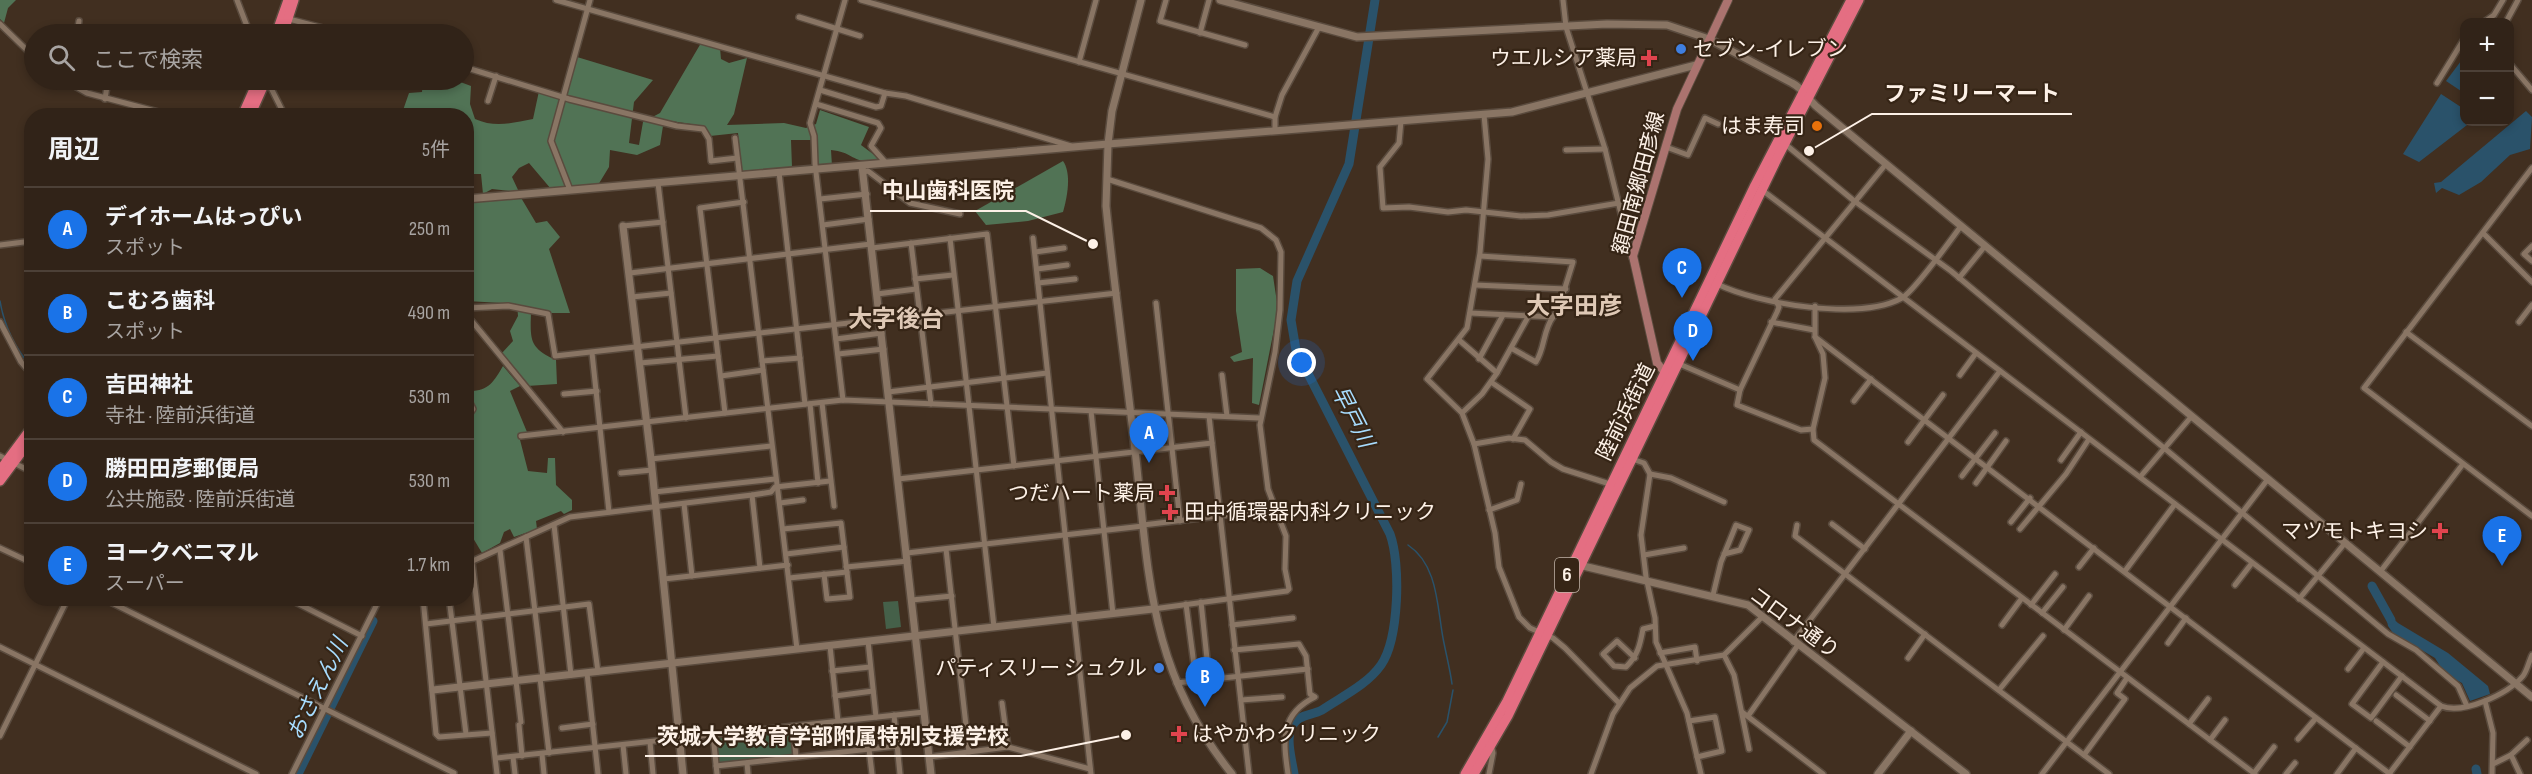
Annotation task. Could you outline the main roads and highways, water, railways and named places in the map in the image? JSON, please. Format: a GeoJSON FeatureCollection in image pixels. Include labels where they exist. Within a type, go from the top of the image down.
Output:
{"type":"FeatureCollection","features":[{"type":"Feature","properties":{"kind":"highway"},"geometry":{"type":"LineString","coordinates":[[280,24],[288,0]]}},
{"type":"Feature","properties":{"kind":"highway"},"geometry":{"type":"LineString","coordinates":[[286,24],[294,0]]}},
{"type":"Feature","properties":{"kind":"highway","name":"陸前浜街道"},"geometry":{"type":"LineString","coordinates":[[1615,486],[1632,459],[1674,362],[1759,188],[1804,89],[1851,0]]}},
{"type":"Feature","properties":{"kind":"highway","name":"陸前浜街道"},"geometry":{"type":"LineString","coordinates":[[1759,188],[1809,99],[1859,0]]}},
{"type":"Feature","properties":{"kind":"highway"},"geometry":{"type":"LineString","coordinates":[[246,108],[254,90]]}},
{"type":"Feature","properties":{"kind":"highway"},"geometry":{"type":"LineString","coordinates":[[254,108],[262,90]]}},
{"type":"Feature","properties":{"kind":"highway","name":"陸前浜街道"},"geometry":{"type":"LineString","coordinates":[[1474,774],[1668,376]]}},
{"type":"Feature","properties":{"kind":"highway"},"geometry":{"type":"LineString","coordinates":[[0,470],[24,437]]}},
{"type":"Feature","properties":{"kind":"highway"},"geometry":{"type":"LineString","coordinates":[[0,481],[7,459],[24,445]]}},
{"type":"Feature","properties":{"kind":"highway","name":"陸前浜街道"},"geometry":{"type":"LineString","coordinates":[[1465,774],[1489,742]]}},
{"type":"Feature","properties":{"kind":"main road","name":"額田南郷田彦線"},"geometry":{"type":"LineString","coordinates":[[1668,376],[1657,363],[1633,260],[1677,109],[1728,0]]}},
{"type":"Feature","properties":{"kind":"water"},"geometry":{"type":"Polygon","coordinates":[[[2460,62],[2460,90],[2446,81],[2460,62]]]}},
{"type":"Feature","properties":{"kind":"water"},"geometry":{"type":"Polygon","coordinates":[[[2441,94],[2460,106],[2460,126],[2466,126],[2419,162],[2403,154],[2441,94]]]}},
{"type":"Feature","properties":{"kind":"water"},"geometry":{"type":"Polygon","coordinates":[[[2526,111],[2532,117],[2530,149],[2510,155],[2481,182],[2459,195],[2442,188],[2436,193],[2434,183],[2441,182],[2508,126],[2514,126],[2514,121],[2526,111]]]}},
{"type":"Feature","properties":{"kind":"water"},"geometry":{"type":"Polygon","coordinates":[[[2385,611],[2398,623],[2448,653],[2488,686],[2490,694],[2470,701],[2462,683],[2445,674],[2435,658],[2393,633],[2388,626],[2385,611]]]}},
{"type":"Feature","properties":{"kind":"waterway","name":"早戸川"},"geometry":{"type":"LineString","coordinates":[[1294,774],[1289,738],[1294,723],[1322,710],[1361,685],[1375,672],[1387,653],[1395,620],[1396,563],[1390,534],[1296,350],[1291,320],[1297,281],[1349,164],[1375,0]]}},
{"type":"Feature","properties":{"kind":"waterway"},"geometry":{"type":"LineString","coordinates":[[0,301],[4,319],[24,357]]}},
{"type":"Feature","properties":{"kind":"waterway"},"geometry":{"type":"LineString","coordinates":[[1408,545],[1418,553],[1431,575],[1452,684]]}},
{"type":"Feature","properties":{"kind":"waterway"},"geometry":{"type":"LineString","coordinates":[[2372,586],[2391,620]]}},
{"type":"Feature","properties":{"kind":"waterway","name":"おさえん川"},"geometry":{"type":"LineString","coordinates":[[298,774],[373,621]]}},
{"type":"Feature","properties":{"kind":"waterway"},"geometry":{"type":"LineString","coordinates":[[1438,737],[1447,722],[1453,690]]}},
{"type":"Feature","properties":{"kind":"waterway"},"geometry":{"type":"LineString","coordinates":[[2476,769],[2477,774]]}},
{"type":"Feature","properties":{"kind":"place","name":"セブン-イレブン"},"geometry":{"type":"Point","coordinates":[1681,49]}},
{"type":"Feature","properties":{"kind":"place","name":"ウエルシア薬局"},"geometry":{"type":"Point","coordinates":[1649,58]}},
{"type":"Feature","properties":{"kind":"place","name":"はま寿司"},"geometry":{"type":"Point","coordinates":[1817,126]}},
{"type":"Feature","properties":{"kind":"place","name":"ファミリーマート"},"geometry":{"type":"Point","coordinates":[1809,151]}},
{"type":"Feature","properties":{"kind":"place","name":"中山歯科医院"},"geometry":{"type":"Point","coordinates":[1093,244]}},
{"type":"Feature","properties":{"kind":"place","name":"吉田神社"},"geometry":{"type":"Point","coordinates":[1682,298]}},
{"type":"Feature","properties":{"kind":"place","name":"勝田田彦郵便局"},"geometry":{"type":"Point","coordinates":[1693,361]}},
{"type":"Feature","properties":{"kind":"place","name":"デイホームはっぴい"},"geometry":{"type":"Point","coordinates":[1149,463]}},
{"type":"Feature","properties":{"kind":"place","name":"つだハート薬局"},"geometry":{"type":"Point","coordinates":[1167,493]}},
{"type":"Feature","properties":{"kind":"place","name":"田中循環器内科クリニック"},"geometry":{"type":"Point","coordinates":[1170,512]}},
{"type":"Feature","properties":{"kind":"place","name":"マツモトキヨシ"},"geometry":{"type":"Point","coordinates":[2440,531]}},
{"type":"Feature","properties":{"kind":"place","name":"ヨークベニマル"},"geometry":{"type":"Point","coordinates":[2502,566]}},
{"type":"Feature","properties":{"kind":"place","name":"パティスリー シュクル"},"geometry":{"type":"Point","coordinates":[1159,668]}},
{"type":"Feature","properties":{"kind":"place","name":"こむろ歯科"},"geometry":{"type":"Point","coordinates":[1205,707]}},
{"type":"Feature","properties":{"kind":"place","name":"はやかわクリニック"},"geometry":{"type":"Point","coordinates":[1179,734]}},
{"type":"Feature","properties":{"kind":"place","name":"茨城大学教育学部附属特別支援学校"},"geometry":{"type":"Point","coordinates":[1126,735]}},
{"type":"Feature","properties":{"kind":"district","name":"大字田彦"},"geometry":{"type":"Point","coordinates":[1574,306]}},
{"type":"Feature","properties":{"kind":"district","name":"大字後台"},"geometry":{"type":"Point","coordinates":[896,319]}}]}
